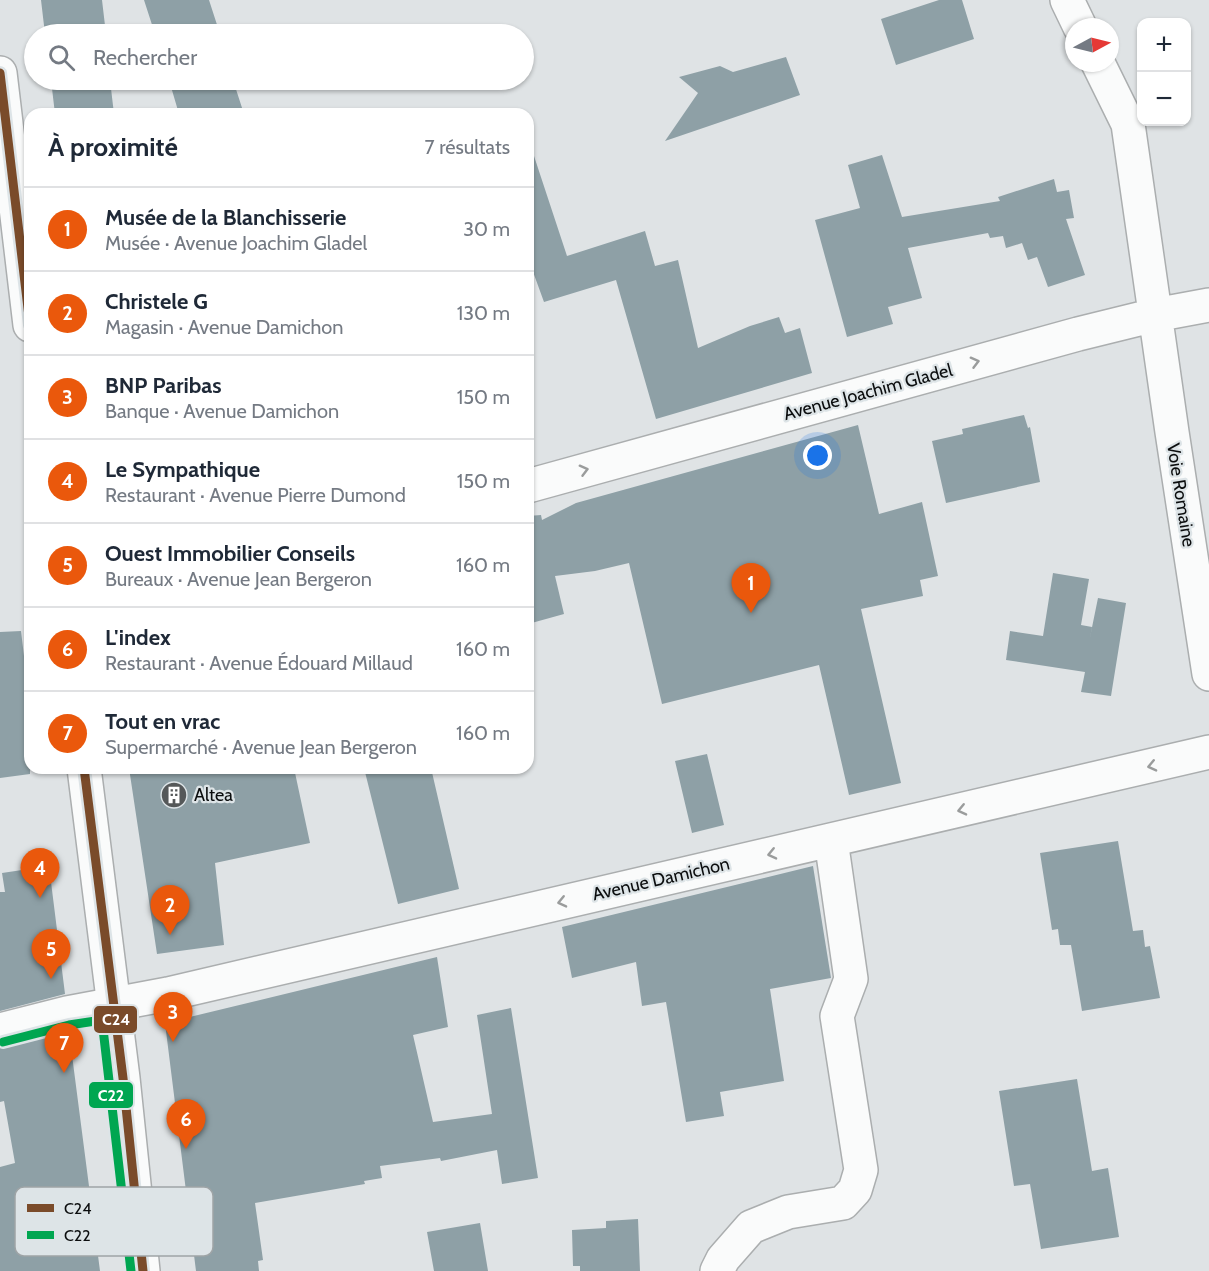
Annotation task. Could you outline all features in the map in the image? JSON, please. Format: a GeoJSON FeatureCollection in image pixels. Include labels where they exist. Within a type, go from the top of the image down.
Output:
{"type":"FeatureCollection","features":[{"type":"Feature","properties":{"kind":"street"},"geometry":{"type":"LineString","coordinates":[[1067,0],[1076,18]]}},
{"type":"Feature","properties":{"kind":"street","name":"Voie Romaine"},"geometry":{"type":"LineString","coordinates":[[1102,72],[1128,124],[1209,674]]}},
{"type":"Feature","properties":{"kind":"street"},"geometry":{"type":"LineString","coordinates":[[0,73],[24,274]]}},
{"type":"Feature","properties":{"kind":"street","name":"Avenue Joachim Gladel"},"geometry":{"type":"LineString","coordinates":[[534,484],[1077,334],[1155,315],[1209,305]]}},
{"type":"Feature","properties":{"kind":"street","name":"Avenue Damichon"},"geometry":{"type":"LineString","coordinates":[[0,1030],[1209,752]]}},
{"type":"Feature","properties":{"kind":"street"},"geometry":{"type":"LineString","coordinates":[[85,774],[134,1187]]}},
{"type":"Feature","properties":{"kind":"street"},"geometry":{"type":"LineString","coordinates":[[717,1271],[723,1260],[751,1227],[788,1212],[843,1203],[855,1190],[861,1170],[837,1016],[851,979],[831,840]]}},
{"type":"Feature","properties":{"kind":"street"},"geometry":{"type":"LineString","coordinates":[[141,1256],[143,1271]]}},
{"type":"Feature","properties":{"kind":"building"},"geometry":{"type":"Polygon","coordinates":[[[41,0],[102,0],[105,24],[44,24],[41,0]]]}},
{"type":"Feature","properties":{"kind":"building"},"geometry":{"type":"Polygon","coordinates":[[[144,0],[209,0],[217,24],[152,24],[144,0]]]}},
{"type":"Feature","properties":{"kind":"building"},"geometry":{"type":"Polygon","coordinates":[[[939,0],[962,0],[974,39],[896,65],[881,19],[939,0]]]}},
{"type":"Feature","properties":{"kind":"building"},"geometry":{"type":"Polygon","coordinates":[[[786,57],[800,95],[665,141],[698,93],[679,77],[720,66],[733,72],[786,57]]]}},
{"type":"Feature","properties":{"kind":"building"},"geometry":{"type":"Polygon","coordinates":[[[52,90],[111,90],[113,108],[54,108],[52,90]]]}},
{"type":"Feature","properties":{"kind":"building"},"geometry":{"type":"Polygon","coordinates":[[[172,90],[236,90],[242,108],[177,108],[172,90]]]}},
{"type":"Feature","properties":{"kind":"building"},"geometry":{"type":"Polygon","coordinates":[[[882,155],[902,217],[1000,201],[998,197],[1054,179],[1057,192],[1069,190],[1074,218],[1066,219],[1085,275],[1048,287],[1037,257],[1028,260],[1022,243],[1006,248],[1003,236],[990,238],[988,233],[908,248],[922,298],[888,307],[893,324],[847,337],[815,220],[860,208],[848,165],[882,155]]]}},
{"type":"Feature","properties":{"kind":"building"},"geometry":{"type":"Polygon","coordinates":[[[534,156],[567,256],[645,231],[655,266],[678,260],[698,348],[750,326],[779,317],[785,333],[800,328],[812,373],[656,419],[616,280],[544,302],[534,274],[534,156]]]}},
{"type":"Feature","properties":{"kind":"building"},"geometry":{"type":"Polygon","coordinates":[[[1024,415],[1028,428],[1030,427],[1040,482],[946,503],[932,441],[963,434],[962,429],[1024,415]]]}},
{"type":"Feature","properties":{"kind":"building"},"geometry":{"type":"Polygon","coordinates":[[[858,425],[879,514],[922,502],[938,576],[920,580],[923,596],[861,609],[901,783],[849,795],[819,665],[662,704],[629,563],[595,571],[555,576],[564,614],[534,622],[534,516],[541,515],[542,520],[576,503],[858,425]]]}},
{"type":"Feature","properties":{"kind":"building"},"geometry":{"type":"Polygon","coordinates":[[[1053,573],[1089,579],[1081,625],[1092,627],[1089,642],[1098,598],[1126,603],[1111,696],[1081,692],[1085,672],[1006,660],[1010,631],[1043,636],[1053,573]]]}},
{"type":"Feature","properties":{"kind":"building"},"geometry":{"type":"Polygon","coordinates":[[[21,631],[24,656],[24,774],[30,774],[0,778],[0,632],[21,631]]]}},
{"type":"Feature","properties":{"kind":"building"},"geometry":{"type":"Polygon","coordinates":[[[707,754],[724,825],[692,833],[675,761],[707,754]]]}},
{"type":"Feature","properties":{"kind":"building"},"geometry":{"type":"Polygon","coordinates":[[[130,774],[295,774],[310,843],[215,863],[224,945],[157,954],[130,774]]]}},
{"type":"Feature","properties":{"kind":"building"},"geometry":{"type":"Polygon","coordinates":[[[366,774],[432,774],[459,889],[398,904],[366,774]]]}},
{"type":"Feature","properties":{"kind":"building"},"geometry":{"type":"Polygon","coordinates":[[[1118,841],[1133,931],[1143,930],[1145,947],[1150,946],[1160,998],[1082,1011],[1071,945],[1060,945],[1058,929],[1052,930],[1040,853],[1118,841]]]}},
{"type":"Feature","properties":{"kind":"building"},"geometry":{"type":"Polygon","coordinates":[[[49,866],[65,994],[0,1011],[0,892],[5,892],[2,873],[49,866]]]}},
{"type":"Feature","properties":{"kind":"building"},"geometry":{"type":"Polygon","coordinates":[[[813,866],[831,978],[770,989],[784,1081],[720,1092],[724,1116],[686,1122],[666,1002],[642,1006],[636,962],[572,978],[562,927],[813,866]]]}},
{"type":"Feature","properties":{"kind":"building"},"geometry":{"type":"Polygon","coordinates":[[[437,957],[448,1027],[413,1035],[433,1122],[492,1114],[477,1015],[511,1008],[538,1178],[502,1184],[497,1150],[441,1161],[440,1158],[380,1166],[382,1178],[364,1181],[365,1184],[255,1203],[263,1260],[258,1261],[259,1271],[196,1271],[194,1256],[213,1256],[213,1187],[186,1187],[165,1023],[437,957]]]}},
{"type":"Feature","properties":{"kind":"building"},"geometry":{"type":"Polygon","coordinates":[[[69,1032],[89,1187],[15,1187],[15,1256],[98,1256],[100,1271],[0,1271],[0,1167],[15,1163],[4,1101],[0,1102],[0,1048],[69,1032]]]}},
{"type":"Feature","properties":{"kind":"building"},"geometry":{"type":"Polygon","coordinates":[[[1077,1079],[1092,1171],[1108,1168],[1119,1237],[1041,1249],[1030,1184],[1014,1186],[999,1091],[1077,1079]]]}},
{"type":"Feature","properties":{"kind":"building"},"geometry":{"type":"Polygon","coordinates":[[[638,1219],[640,1271],[580,1271],[580,1266],[573,1266],[572,1230],[606,1228],[606,1221],[638,1219]]]}},
{"type":"Feature","properties":{"kind":"building"},"geometry":{"type":"Polygon","coordinates":[[[480,1223],[488,1271],[434,1271],[427,1232],[480,1223]]]}},
{"type":"Feature","properties":{"kind":"transit line","name":"C24"},"geometry":{"type":"LineString","coordinates":[[0,73],[24,275]]}},
{"type":"Feature","properties":{"kind":"transit line","name":"C24"},"geometry":{"type":"LineString","coordinates":[[85,774],[134,1187]]}},
{"type":"Feature","properties":{"kind":"transit line","name":"C22"},"geometry":{"type":"LineString","coordinates":[[3,1042],[69,1025],[102,1020],[121,1187]]}},
{"type":"Feature","properties":{"kind":"transit line","name":"C22"},"geometry":{"type":"LineString","coordinates":[[129,1256],[131,1271]]}},
{"type":"Feature","properties":{"kind":"transit line","name":"C24"},"geometry":{"type":"LineString","coordinates":[[141,1256],[143,1271]]}},
{"type":"Feature","properties":{"kind":"place","name":"Musée de la Blanchisserie"},"geometry":{"type":"Point","coordinates":[751,613]}},
{"type":"Feature","properties":{"kind":"place","name":"Altea"},"geometry":{"type":"Point","coordinates":[174,795]}},
{"type":"Feature","properties":{"kind":"place","name":"Le Sympathique"},"geometry":{"type":"Point","coordinates":[40,898]}},
{"type":"Feature","properties":{"kind":"place","name":"Christele G"},"geometry":{"type":"Point","coordinates":[170,935]}},
{"type":"Feature","properties":{"kind":"place","name":"Ouest Immobilier Conseils"},"geometry":{"type":"Point","coordinates":[51,979]}},
{"type":"Feature","properties":{"kind":"place","name":"BNP Paribas"},"geometry":{"type":"Point","coordinates":[173,1042]}},
{"type":"Feature","properties":{"kind":"place","name":"Tout en vrac"},"geometry":{"type":"Point","coordinates":[64,1073]}},
{"type":"Feature","properties":{"kind":"place","name":"L'index"},"geometry":{"type":"Point","coordinates":[186,1149]}}]}
